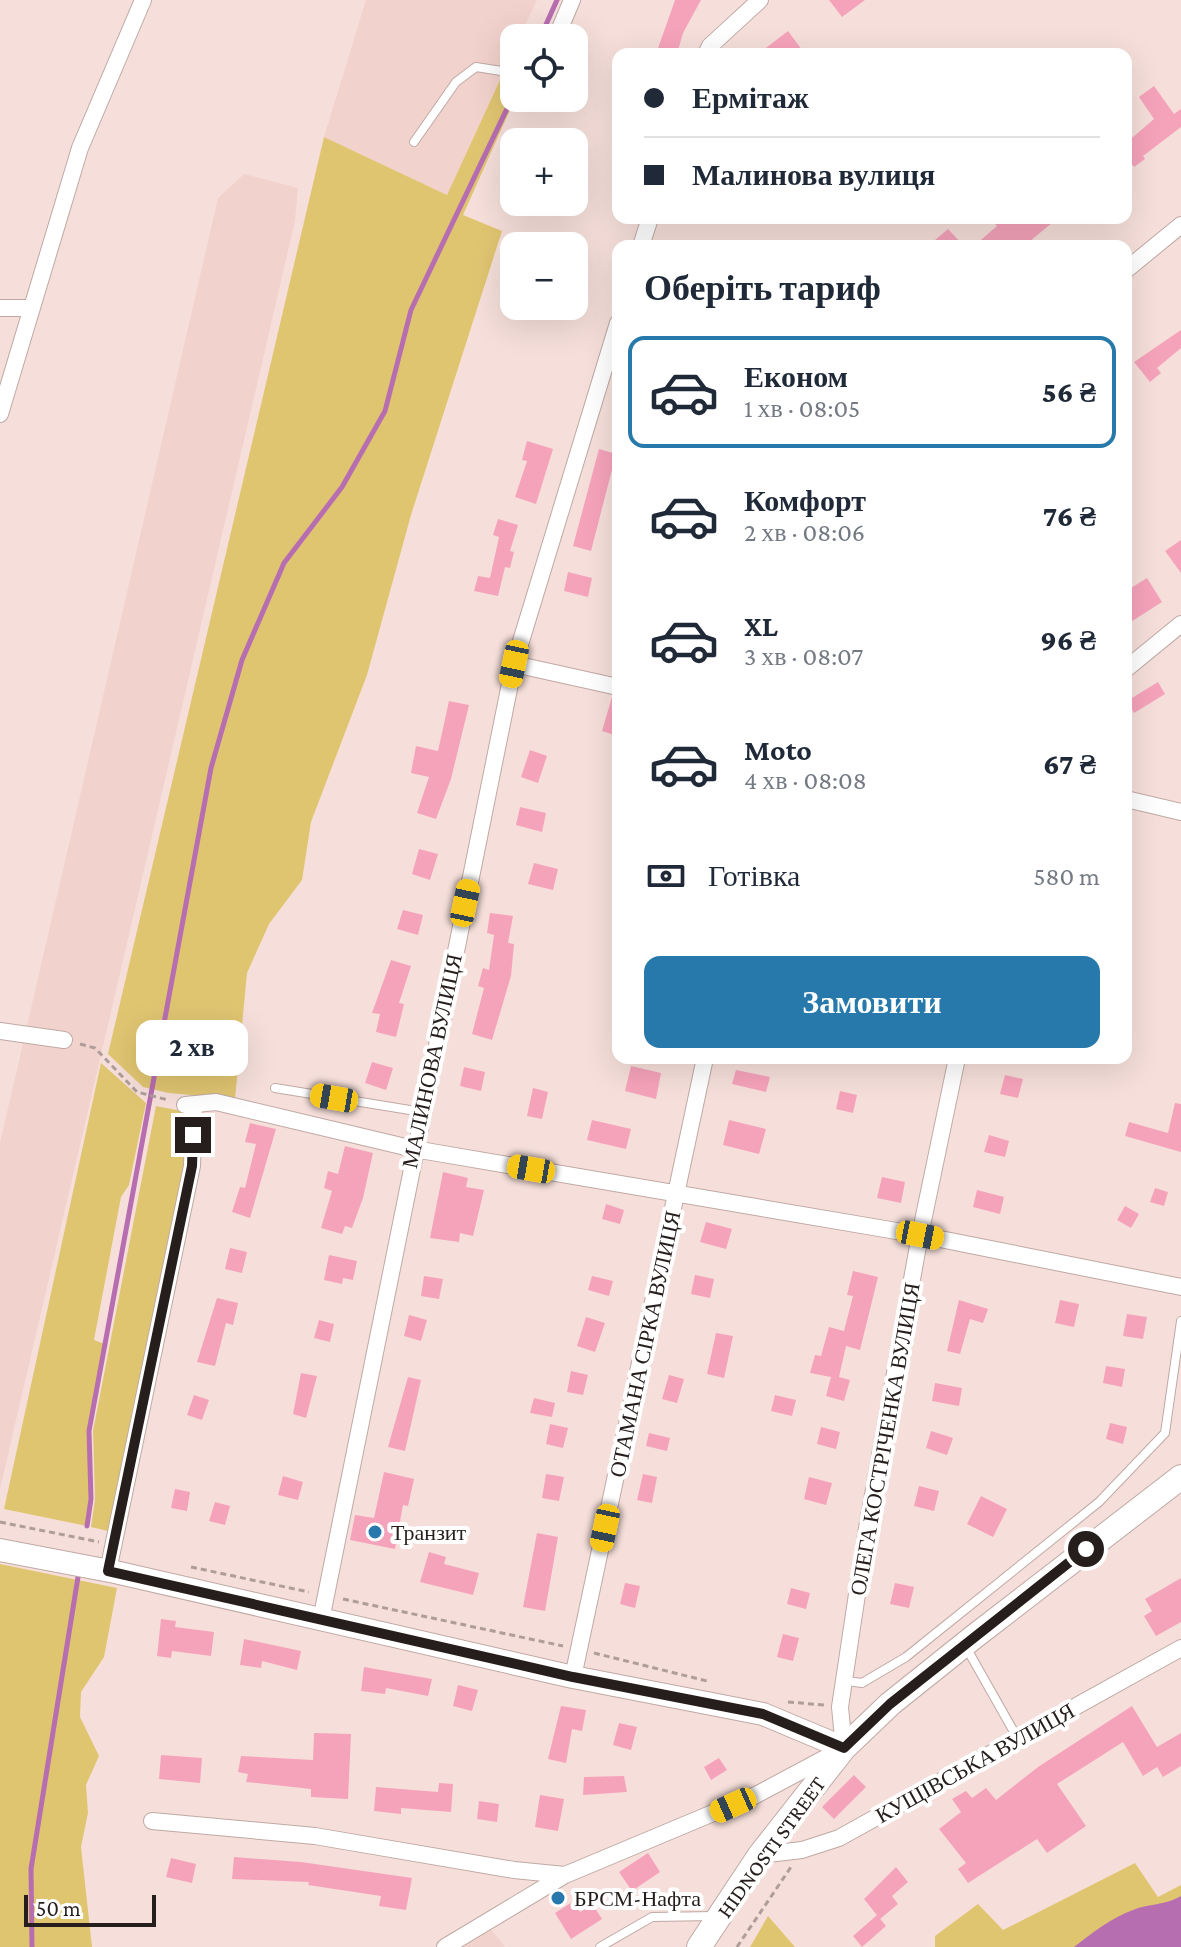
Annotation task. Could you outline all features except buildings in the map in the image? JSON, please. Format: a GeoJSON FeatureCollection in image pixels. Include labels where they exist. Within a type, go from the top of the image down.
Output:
{"type":"FeatureCollection","features":[{"type":"Feature","properties":{"kind":"main road","name":"HIDNOSTI STREET"},"geometry":{"type":"LineString","coordinates":[[699,1947],[760,1855],[844,1748],[890,1704],[1181,1477]]}},
{"type":"Feature","properties":{"kind":"street"},"geometry":{"type":"LineString","coordinates":[[0,414],[80,148],[143,0]]}},
{"type":"Feature","properties":{"kind":"street"},"geometry":{"type":"LineString","coordinates":[[562,24],[572,0]]}},
{"type":"Feature","properties":{"kind":"street"},"geometry":{"type":"LineString","coordinates":[[709,48],[760,0]]}},
{"type":"Feature","properties":{"kind":"street"},"geometry":{"type":"LineString","coordinates":[[1132,265],[1181,225]]}},
{"type":"Feature","properties":{"kind":"street"},"geometry":{"type":"LineString","coordinates":[[0,308],[32,308]]}},
{"type":"Feature","properties":{"kind":"street","name":"МАЛИНОВА ВУЛИЦЯ"},"geometry":{"type":"LineString","coordinates":[[321,1620],[514,664],[612,343]]}},
{"type":"Feature","properties":{"kind":"street"},"geometry":{"type":"LineString","coordinates":[[1132,664],[1181,624]]}},
{"type":"Feature","properties":{"kind":"street"},"geometry":{"type":"LineString","coordinates":[[514,664],[612,686]]}},
{"type":"Feature","properties":{"kind":"street"},"geometry":{"type":"LineString","coordinates":[[1132,800],[1181,812]]}},
{"type":"Feature","properties":{"kind":"street"},"geometry":{"type":"LineString","coordinates":[[0,1031],[64,1040]]}},
{"type":"Feature","properties":{"kind":"street","name":"ОТАМАНА СІРКА ВУЛИЦЯ"},"geometry":{"type":"LineString","coordinates":[[573,1677],[704,1064]]}},
{"type":"Feature","properties":{"kind":"street","name":"ОЛЕГА КОСТРІЧЕНКА ВУЛИЦЯ"},"geometry":{"type":"LineString","coordinates":[[844,1748],[840,1707],[867,1528],[920,1235],[956,1064]]}},
{"type":"Feature","properties":{"kind":"street"},"geometry":{"type":"LineString","coordinates":[[112,1564],[192,1166],[190,1105],[216,1102],[414,1149],[920,1235],[1181,1287]]}},
{"type":"Feature","properties":{"kind":"street"},"geometry":{"type":"LineString","coordinates":[[0,1550],[53,1560],[112,1564],[321,1620],[573,1677],[763,1714],[844,1748]]}},
{"type":"Feature","properties":{"kind":"street","name":"КУЩІВСЬКА ВУЛИЦЯ"},"geometry":{"type":"LineString","coordinates":[[760,1855],[802,1850],[839,1838],[1181,1648]]}},
{"type":"Feature","properties":{"kind":"street"},"geometry":{"type":"LineString","coordinates":[[445,1947],[565,1875],[756,1795],[844,1748]]}},
{"type":"Feature","properties":{"kind":"street"},"geometry":{"type":"LineString","coordinates":[[152,1821],[315,1836],[514,1870],[565,1875]]}},
{"type":"Feature","properties":{"kind":"lane"},"geometry":{"type":"LineString","coordinates":[[414,142],[456,82],[476,67],[500,71]]}},
{"type":"Feature","properties":{"kind":"lane"},"geometry":{"type":"LineString","coordinates":[[275,1088],[422,1112]]}},
{"type":"Feature","properties":{"kind":"lane"},"geometry":{"type":"LineString","coordinates":[[846,1681],[862,1683],[906,1657],[1099,1502],[1165,1433],[1181,1321]]}},
{"type":"Feature","properties":{"kind":"lane"},"geometry":{"type":"LineString","coordinates":[[965,1644],[1018,1739]]}},
{"type":"Feature","properties":{"kind":"lane"},"geometry":{"type":"LineString","coordinates":[[600,1947],[652,1917],[720,1916]]}},
{"type":"Feature","properties":{"kind":"path"},"geometry":{"type":"LineString","coordinates":[[64,1040],[95,1048],[137,1092],[158,1098]]}},
{"type":"Feature","properties":{"kind":"path"},"geometry":{"type":"LineString","coordinates":[[0,1522],[95,1541],[112,1564]]}},
{"type":"Feature","properties":{"kind":"path"},"geometry":{"type":"LineString","coordinates":[[185,1566],[579,1649],[714,1683]]}},
{"type":"Feature","properties":{"kind":"path"},"geometry":{"type":"LineString","coordinates":[[788,1702],[840,1707]]}},
{"type":"Feature","properties":{"kind":"path"},"geometry":{"type":"LineString","coordinates":[[737,1947],[802,1850]]}},
{"type":"Feature","properties":{"kind":"shaded area"},"geometry":{"type":"Polygon","coordinates":[[[366,0],[537,0],[526,24],[500,24],[500,80],[447,195],[324,137],[366,0]]]}},
{"type":"Feature","properties":{"kind":"shaded area"},"geometry":{"type":"Polygon","coordinates":[[[500,80],[500,112],[509,112],[463,215],[502,231],[411,515],[367,675],[311,822],[302,880],[269,924],[247,973],[235,1099],[169,1093],[143,1087],[108,1054],[324,137],[447,195],[500,80]]]}},
{"type":"Feature","properties":{"kind":"shaded area"},"geometry":{"type":"Polygon","coordinates":[[[244,174],[298,188],[295,221],[0,1489],[0,1143],[218,198],[244,174]]]}},
{"type":"Feature","properties":{"kind":"shaded area"},"geometry":{"type":"Polygon","coordinates":[[[101,1063],[146,1103],[129,1185],[121,1197],[94,1340],[105,1344],[89,1431],[91,1499],[87,1526],[4,1509],[101,1063]]]}},
{"type":"Feature","properties":{"kind":"shaded area"},"geometry":{"type":"Polygon","coordinates":[[[156,1106],[187,1112],[186,1158],[108,1531],[91,1527],[95,1499],[93,1431],[156,1106]]]}},
{"type":"Feature","properties":{"kind":"shaded area"},"geometry":{"type":"Polygon","coordinates":[[[0,1564],[117,1588],[104,1657],[81,1692],[80,1717],[99,1756],[86,1785],[88,1813],[81,1847],[92,1947],[0,1947],[0,1564]]]}},
{"type":"Feature","properties":{"kind":"shaded area"},"geometry":{"type":"Polygon","coordinates":[[[1135,1863],[1158,1897],[1181,1885],[1181,1947],[935,1947],[935,1936],[978,1904],[1003,1930],[1135,1863]]]}},
{"type":"Feature","properties":{"kind":"shaded area"},"geometry":{"type":"Polygon","coordinates":[[[1181,1896],[1181,1947],[1074,1947],[1125,1913],[1181,1896]]]}},
{"type":"Feature","properties":{"kind":"shaded area"},"geometry":{"type":"Polygon","coordinates":[[[768,1916],[795,1947],[750,1947],[768,1916]]]}},
{"type":"Feature","properties":{"kind":"shaded area"},"geometry":{"type":"Polygon","coordinates":[[[491,1929],[505,1947],[461,1947],[491,1929]]]}},
{"type":"Feature","properties":{"kind":"waterway"},"geometry":{"type":"LineString","coordinates":[[546,24],[557,0]]}},
{"type":"Feature","properties":{"kind":"waterway"},"geometry":{"type":"LineString","coordinates":[[87,1526],[91,1499],[89,1431],[211,768],[242,660],[284,563],[342,487],[385,411],[411,310],[505,112]]}},
{"type":"Feature","properties":{"kind":"waterway"},"geometry":{"type":"LineString","coordinates":[[32,1947],[31,1869],[78,1577]]}},
{"type":"Feature","properties":{"kind":"place","name":"Транзит"},"geometry":{"type":"Point","coordinates":[375,1532]}},
{"type":"Feature","properties":{"kind":"place","name":"БРСМ-Нафта"},"geometry":{"type":"Point","coordinates":[558,1898]}},
{"type":"Feature","properties":{"kind":"route"},"geometry":{"type":"LineString","coordinates":[[193,1135],[192,1166],[108,1571],[573,1677],[763,1714],[844,1748],[890,1704],[1086,1549]]}}]}
